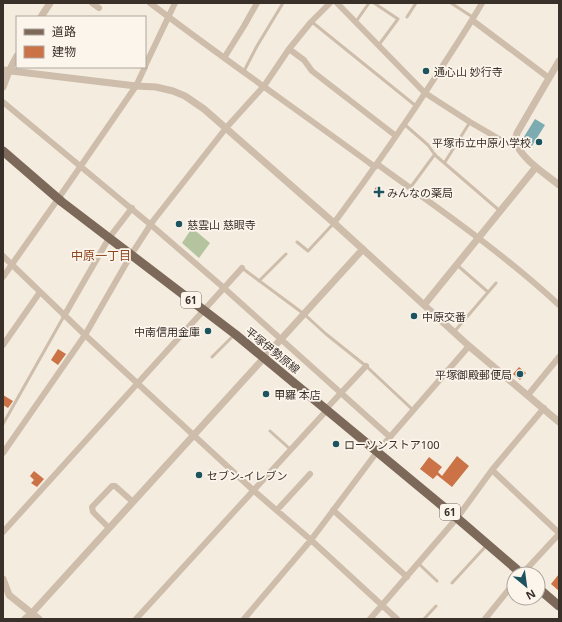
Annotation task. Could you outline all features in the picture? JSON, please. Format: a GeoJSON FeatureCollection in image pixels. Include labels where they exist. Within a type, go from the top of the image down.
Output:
{"type":"FeatureCollection","features":[{"type":"Feature","properties":{"kind":"main road","name":"平塚伊勢原線"},"geometry":{"type":"LineString","coordinates":[[3,151],[58,199],[235,334],[513,566]]}},
{"type":"Feature","properties":{"kind":"main road"},"geometry":{"type":"LineString","coordinates":[[546,595],[559,606]]}},
{"type":"Feature","properties":{"kind":"street"},"geometry":{"type":"LineString","coordinates":[[42,16],[50,3]]}},
{"type":"Feature","properties":{"kind":"street"},"geometry":{"type":"LineString","coordinates":[[92,3],[99,8]]}},
{"type":"Feature","properties":{"kind":"street"},"geometry":{"type":"LineString","coordinates":[[150,3],[243,73],[264,86],[376,166],[410,188],[478,238],[525,275],[559,305]]}},
{"type":"Feature","properties":{"kind":"street"},"geometry":{"type":"LineString","coordinates":[[146,64],[175,3]]}},
{"type":"Feature","properties":{"kind":"street"},"geometry":{"type":"LineString","coordinates":[[224,58],[256,3]]}},
{"type":"Feature","properties":{"kind":"street"},"geometry":{"type":"LineString","coordinates":[[3,453],[85,335],[131,255],[151,225],[226,128],[264,86],[289,49],[311,22],[330,3]]}},
{"type":"Feature","properties":{"kind":"street"},"geometry":{"type":"LineString","coordinates":[[337,3],[425,93],[506,143],[518,146]]}},
{"type":"Feature","properties":{"kind":"street"},"geometry":{"type":"LineString","coordinates":[[334,223],[376,166],[425,93],[482,3]]}},
{"type":"Feature","properties":{"kind":"street"},"geometry":{"type":"LineString","coordinates":[[473,19],[549,78]]}},
{"type":"Feature","properties":{"kind":"street"},"geometry":{"type":"LineString","coordinates":[[289,49],[304,60],[312,71],[396,136]]}},
{"type":"Feature","properties":{"kind":"street"},"geometry":{"type":"LineString","coordinates":[[3,86],[6,70],[16,57]]}},
{"type":"Feature","properties":{"kind":"street"},"geometry":{"type":"LineString","coordinates":[[559,61],[517,133],[516,140],[518,146],[536,167],[559,185]]}},
{"type":"Feature","properties":{"kind":"street"},"geometry":{"type":"LineString","coordinates":[[3,276],[136,86],[144,68]]}},
{"type":"Feature","properties":{"kind":"street"},"geometry":{"type":"LineString","coordinates":[[6,70],[136,86],[156,87],[173,91],[184,96],[204,109],[226,128],[364,249],[469,346],[559,422]]}},
{"type":"Feature","properties":{"kind":"street"},"geometry":{"type":"LineString","coordinates":[[3,102],[132,208],[224,288],[390,437]]}},
{"type":"Feature","properties":{"kind":"street"},"geometry":{"type":"LineString","coordinates":[[424,305],[536,167]]}},
{"type":"Feature","properties":{"kind":"street"},"geometry":{"type":"LineString","coordinates":[[64,316],[109,238],[132,208]]}},
{"type":"Feature","properties":{"kind":"street"},"geometry":{"type":"LineString","coordinates":[[25,619],[364,249]]}},
{"type":"Feature","properties":{"kind":"street"},"geometry":{"type":"LineString","coordinates":[[3,256],[64,316],[253,490],[311,540],[397,619]]}},
{"type":"Feature","properties":{"kind":"street"},"geometry":{"type":"LineString","coordinates":[[3,532],[242,268]]}},
{"type":"Feature","properties":{"kind":"street"},"geometry":{"type":"LineString","coordinates":[[3,345],[40,292]]}},
{"type":"Feature","properties":{"kind":"street"},"geometry":{"type":"LineString","coordinates":[[244,619],[311,540],[377,452],[469,346]]}},
{"type":"Feature","properties":{"kind":"street"},"geometry":{"type":"LineString","coordinates":[[528,395],[559,357]]}},
{"type":"Feature","properties":{"kind":"street"},"geometry":{"type":"LineString","coordinates":[[136,619],[366,366]]}},
{"type":"Feature","properties":{"kind":"street"},"geometry":{"type":"LineString","coordinates":[[370,619],[457,518],[492,470],[544,408]]}},
{"type":"Feature","properties":{"kind":"street"},"geometry":{"type":"LineString","coordinates":[[492,470],[559,533],[529,566]]}},
{"type":"Feature","properties":{"kind":"street"},"geometry":{"type":"LineString","coordinates":[[276,510],[310,474]]}},
{"type":"Feature","properties":{"kind":"street"},"geometry":{"type":"LineString","coordinates":[[109,528],[93,512],[92,507],[112,486],[115,486],[133,502]]}},
{"type":"Feature","properties":{"kind":"street"},"geometry":{"type":"LineString","coordinates":[[333,510],[407,577]]}},
{"type":"Feature","properties":{"kind":"street"},"geometry":{"type":"LineString","coordinates":[[3,579],[10,595],[39,619]]}},
{"type":"Feature","properties":{"kind":"street"},"geometry":{"type":"LineString","coordinates":[[485,619],[506,593]]}},
{"type":"Feature","properties":{"kind":"lane"},"geometry":{"type":"LineString","coordinates":[[243,73],[257,46],[283,3]]}},
{"type":"Feature","properties":{"kind":"lane"},"geometry":{"type":"LineString","coordinates":[[355,23],[369,3]]}},
{"type":"Feature","properties":{"kind":"lane"},"geometry":{"type":"LineString","coordinates":[[374,3],[398,19],[378,46]]}},
{"type":"Feature","properties":{"kind":"lane"},"geometry":{"type":"LineString","coordinates":[[407,17],[416,3]]}},
{"type":"Feature","properties":{"kind":"lane"},"geometry":{"type":"LineString","coordinates":[[451,3],[473,19]]}},
{"type":"Feature","properties":{"kind":"lane"},"geometry":{"type":"LineString","coordinates":[[311,22],[416,106]]}},
{"type":"Feature","properties":{"kind":"lane"},"geometry":{"type":"LineString","coordinates":[[445,162],[470,122]]}},
{"type":"Feature","properties":{"kind":"lane"},"geometry":{"type":"LineString","coordinates":[[404,124],[428,145],[434,154],[500,211]]}},
{"type":"Feature","properties":{"kind":"lane"},"geometry":{"type":"LineString","coordinates":[[410,188],[425,170],[434,154]]}},
{"type":"Feature","properties":{"kind":"lane"},"geometry":{"type":"LineString","coordinates":[[297,242],[308,251],[334,223]]}},
{"type":"Feature","properties":{"kind":"lane"},"geometry":{"type":"LineString","coordinates":[[259,281],[286,254]]}},
{"type":"Feature","properties":{"kind":"lane"},"geometry":{"type":"LineString","coordinates":[[457,265],[488,292]]}},
{"type":"Feature","properties":{"kind":"lane"},"geometry":{"type":"LineString","coordinates":[[242,268],[304,314],[366,366],[413,410]]}},
{"type":"Feature","properties":{"kind":"lane"},"geometry":{"type":"LineString","coordinates":[[454,332],[496,283]]}},
{"type":"Feature","properties":{"kind":"lane"},"geometry":{"type":"LineString","coordinates":[[3,424],[64,316]]}},
{"type":"Feature","properties":{"kind":"lane"},"geometry":{"type":"LineString","coordinates":[[212,357],[235,334]]}},
{"type":"Feature","properties":{"kind":"lane"},"geometry":{"type":"LineString","coordinates":[[270,431],[290,449]]}},
{"type":"Feature","properties":{"kind":"lane"},"geometry":{"type":"LineString","coordinates":[[452,583],[487,544]]}},
{"type":"Feature","properties":{"kind":"lane"},"geometry":{"type":"LineString","coordinates":[[418,563],[437,581]]}},
{"type":"Feature","properties":{"kind":"lane"},"geometry":{"type":"LineString","coordinates":[[424,619],[436,606]]}},
{"type":"Feature","properties":{"kind":"green space"},"geometry":{"type":"Polygon","coordinates":[[[192,228],[210,243],[199,258],[182,243],[192,228]]]}},
{"type":"Feature","properties":{"kind":"water"},"geometry":{"type":"Polygon","coordinates":[[[535,119],[545,125],[532,146],[522,140],[535,119]]]}},
{"type":"Feature","properties":{"kind":"building","name":"みんなの薬局"},"geometry":{"type":"Polygon","coordinates":[[[377,186],[384,193],[380,197],[373,191],[377,186]]]}},
{"type":"Feature","properties":{"kind":"building"},"geometry":{"type":"Polygon","coordinates":[[[58,349],[66,354],[58,365],[51,360],[58,349]]]}},
{"type":"Feature","properties":{"kind":"building","name":"平塚御殿郵便局"},"geometry":{"type":"Polygon","coordinates":[[[519,367],[526,373],[520,380],[513,374],[519,367]]]}},
{"type":"Feature","properties":{"kind":"building"},"geometry":{"type":"Polygon","coordinates":[[[3,395],[13,401],[8,408],[3,405],[3,395]]]}},
{"type":"Feature","properties":{"kind":"building"},"geometry":{"type":"Polygon","coordinates":[[[457,456],[469,466],[452,487],[437,475],[433,479],[420,469],[429,457],[442,467],[438,472],[442,476],[457,456]]]}},
{"type":"Feature","properties":{"kind":"building"},"geometry":{"type":"Polygon","coordinates":[[[34,471],[44,479],[37,487],[31,483],[34,480],[30,476],[34,471]]]}},
{"type":"Feature","properties":{"kind":"building"},"geometry":{"type":"Polygon","coordinates":[[[559,574],[559,591],[551,584],[559,574]]]}},
{"type":"Feature","properties":{"kind":"place","name":"通心山 妙行寺"},"geometry":{"type":"Point","coordinates":[426,71]}},
{"type":"Feature","properties":{"kind":"place","name":"平塚市立中原小学校"},"geometry":{"type":"Point","coordinates":[539,142]}},
{"type":"Feature","properties":{"kind":"place","name":"みんなの薬局"},"geometry":{"type":"Point","coordinates":[379,192]}},
{"type":"Feature","properties":{"kind":"place","name":"慈雲山 慈眼寺"},"geometry":{"type":"Point","coordinates":[179,224]}},
{"type":"Feature","properties":{"kind":"place","name":"中原交番"},"geometry":{"type":"Point","coordinates":[414,316]}},
{"type":"Feature","properties":{"kind":"place","name":"中南信用金庫"},"geometry":{"type":"Point","coordinates":[208,331]}},
{"type":"Feature","properties":{"kind":"place","name":"平塚御殿郵便局"},"geometry":{"type":"Point","coordinates":[520,374]}},
{"type":"Feature","properties":{"kind":"place","name":"甲羅 本店"},"geometry":{"type":"Point","coordinates":[266,394]}},
{"type":"Feature","properties":{"kind":"place","name":"ローソンストア100"},"geometry":{"type":"Point","coordinates":[336,444]}},
{"type":"Feature","properties":{"kind":"place","name":"セブン-イレブン"},"geometry":{"type":"Point","coordinates":[199,475]}},
{"type":"Feature","properties":{"kind":"district","name":"中原一丁目"},"geometry":{"type":"Point","coordinates":[101,255]}}]}
